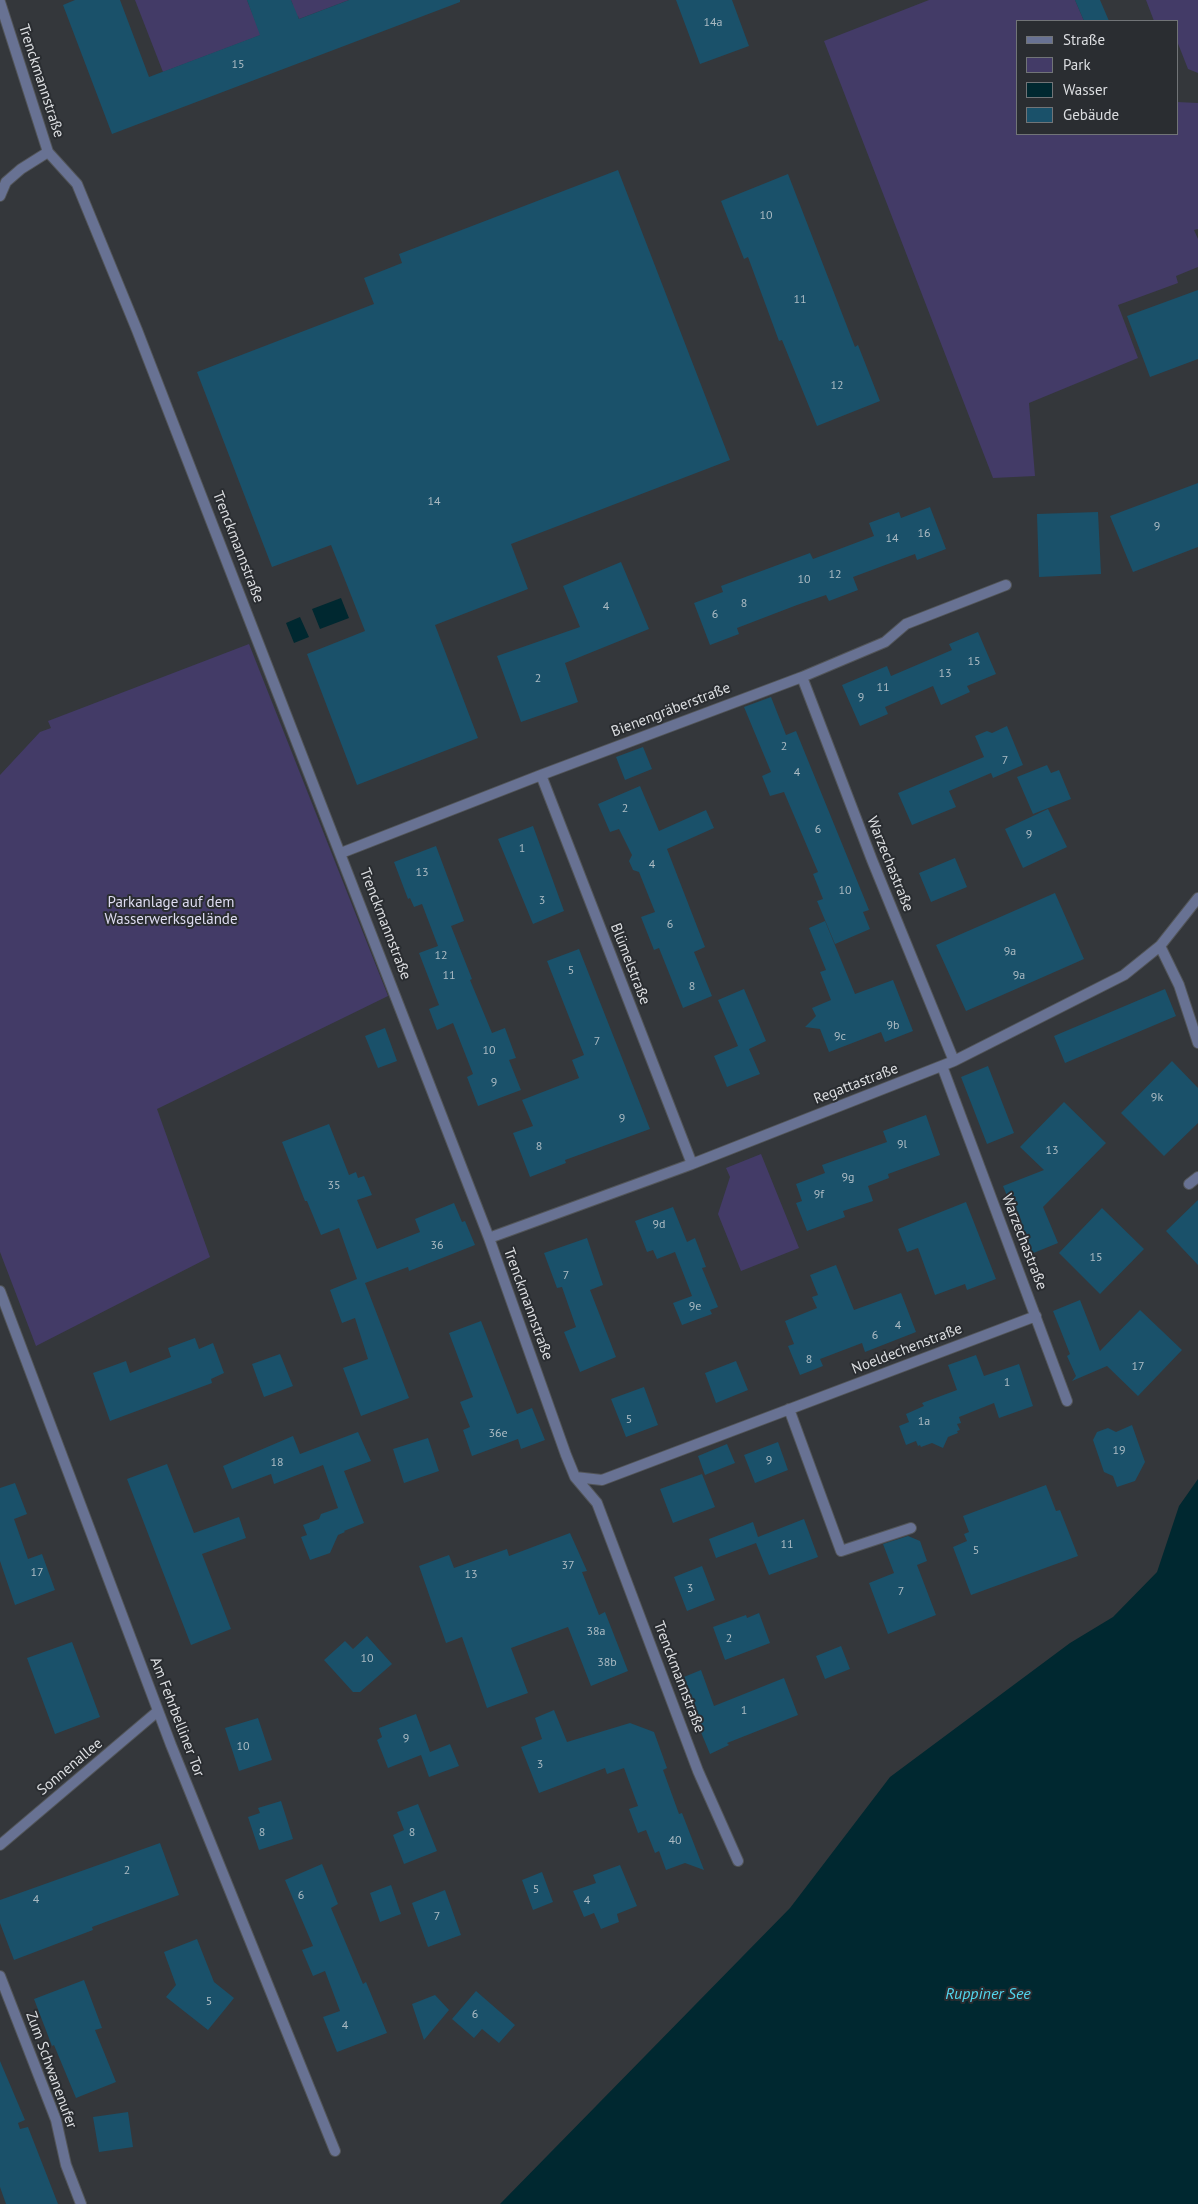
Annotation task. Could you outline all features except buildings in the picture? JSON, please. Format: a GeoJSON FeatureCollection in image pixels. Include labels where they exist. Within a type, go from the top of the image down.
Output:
{"type":"FeatureCollection","features":[{"type":"Feature","properties":{"kind":"street","name":"Trenckmannstraße"},"geometry":{"type":"LineString","coordinates":[[0,2],[48,152],[77,184],[81,192],[141,339],[489,1238],[575,1477],[597,1503],[698,1771],[738,1861]]}},
{"type":"Feature","properties":{"kind":"street"},"geometry":{"type":"LineString","coordinates":[[0,196],[6,182],[21,169],[48,152]]}},
{"type":"Feature","properties":{"kind":"street","name":"Bienengräberstraße"},"geometry":{"type":"LineString","coordinates":[[341,853],[541,775],[802,677],[885,642],[906,624],[1006,585]]}},
{"type":"Feature","properties":{"kind":"street","name":"Warzechastraße"},"geometry":{"type":"LineString","coordinates":[[802,677],[872,860],[954,1061]]}},
{"type":"Feature","properties":{"kind":"street","name":"Blümelstraße"},"geometry":{"type":"LineString","coordinates":[[541,775],[692,1164]]}},
{"type":"Feature","properties":{"kind":"street","name":"Regattastraße"},"geometry":{"type":"LineString","coordinates":[[489,1238],[692,1164],[954,1061],[1124,974],[1160,946],[1198,898]]}},
{"type":"Feature","properties":{"kind":"street"},"geometry":{"type":"LineString","coordinates":[[1160,946],[1179,985],[1198,1043]]}},
{"type":"Feature","properties":{"kind":"street","name":"Warzechastraße"},"geometry":{"type":"LineString","coordinates":[[942,1066],[1067,1401]]}},
{"type":"Feature","properties":{"kind":"street"},"geometry":{"type":"LineString","coordinates":[[1189,1184],[1198,1176]]}},
{"type":"Feature","properties":{"kind":"street","name":"Am Fehrbelliner Tor"},"geometry":{"type":"LineString","coordinates":[[0,1291],[158,1712],[335,2151]]}},
{"type":"Feature","properties":{"kind":"street","name":"Noeldechenstraße"},"geometry":{"type":"LineString","coordinates":[[575,1477],[602,1480],[1036,1316]]}},
{"type":"Feature","properties":{"kind":"street"},"geometry":{"type":"LineString","coordinates":[[789,1409],[841,1551],[911,1528]]}},
{"type":"Feature","properties":{"kind":"street","name":"Sonnenallee"},"geometry":{"type":"LineString","coordinates":[[0,1845],[158,1712]]}},
{"type":"Feature","properties":{"kind":"street","name":"Zum Schwanenufer"},"geometry":{"type":"LineString","coordinates":[[0,1976],[56,2120],[66,2165],[81,2204]]}},
{"type":"Feature","properties":{"kind":"green space"},"geometry":{"type":"Polygon","coordinates":[[[135,0],[247,0],[261,35],[163,72],[135,0]]]}},
{"type":"Feature","properties":{"kind":"green space"},"geometry":{"type":"Polygon","coordinates":[[[291,0],[349,0],[299,19],[298,16],[284,22],[293,5],[291,0]]]}},
{"type":"Feature","properties":{"kind":"green space"},"geometry":{"type":"Polygon","coordinates":[[[929,0],[1075,0],[1084,20],[1016,20],[1016,135],[1178,135],[1178,102],[1198,103],[1198,229],[1194,230],[1198,239],[1198,267],[1176,276],[1178,283],[1118,305],[1138,358],[1029,403],[1035,476],[993,478],[824,41],[929,0]]]}},
{"type":"Feature","properties":{"kind":"green space"},"geometry":{"type":"Polygon","coordinates":[[[1146,0],[1198,0],[1198,73],[1188,69],[1178,44],[1178,20],[1154,20],[1146,0]]]}},
{"type":"Feature","properties":{"kind":"green space","name":"Parkanlage auf dem Wasserwerksgelände"},"geometry":{"type":"Polygon","coordinates":[[[249,644],[388,996],[157,1109],[210,1257],[36,1346],[0,1252],[0,775],[40,732],[51,728],[48,721],[249,644]]]}},
{"type":"Feature","properties":{"kind":"green space"},"geometry":{"type":"Polygon","coordinates":[[[761,1154],[799,1248],[741,1271],[718,1214],[730,1177],[726,1168],[761,1154]]]}},
{"type":"Feature","properties":{"kind":"water"},"geometry":{"type":"Polygon","coordinates":[[[341,598],[349,618],[320,629],[312,609],[341,598]]]}},
{"type":"Feature","properties":{"kind":"water"},"geometry":{"type":"Polygon","coordinates":[[[300,617],[309,637],[294,643],[286,623],[300,617]]]}},
{"type":"Feature","properties":{"kind":"water","name":"Ruppiner See"},"geometry":{"type":"Polygon","coordinates":[[[1198,1479],[1198,2204],[500,2204],[790,1908],[890,1777],[1070,1643],[1113,1617],[1157,1572],[1179,1506],[1198,1479]]]}}]}
